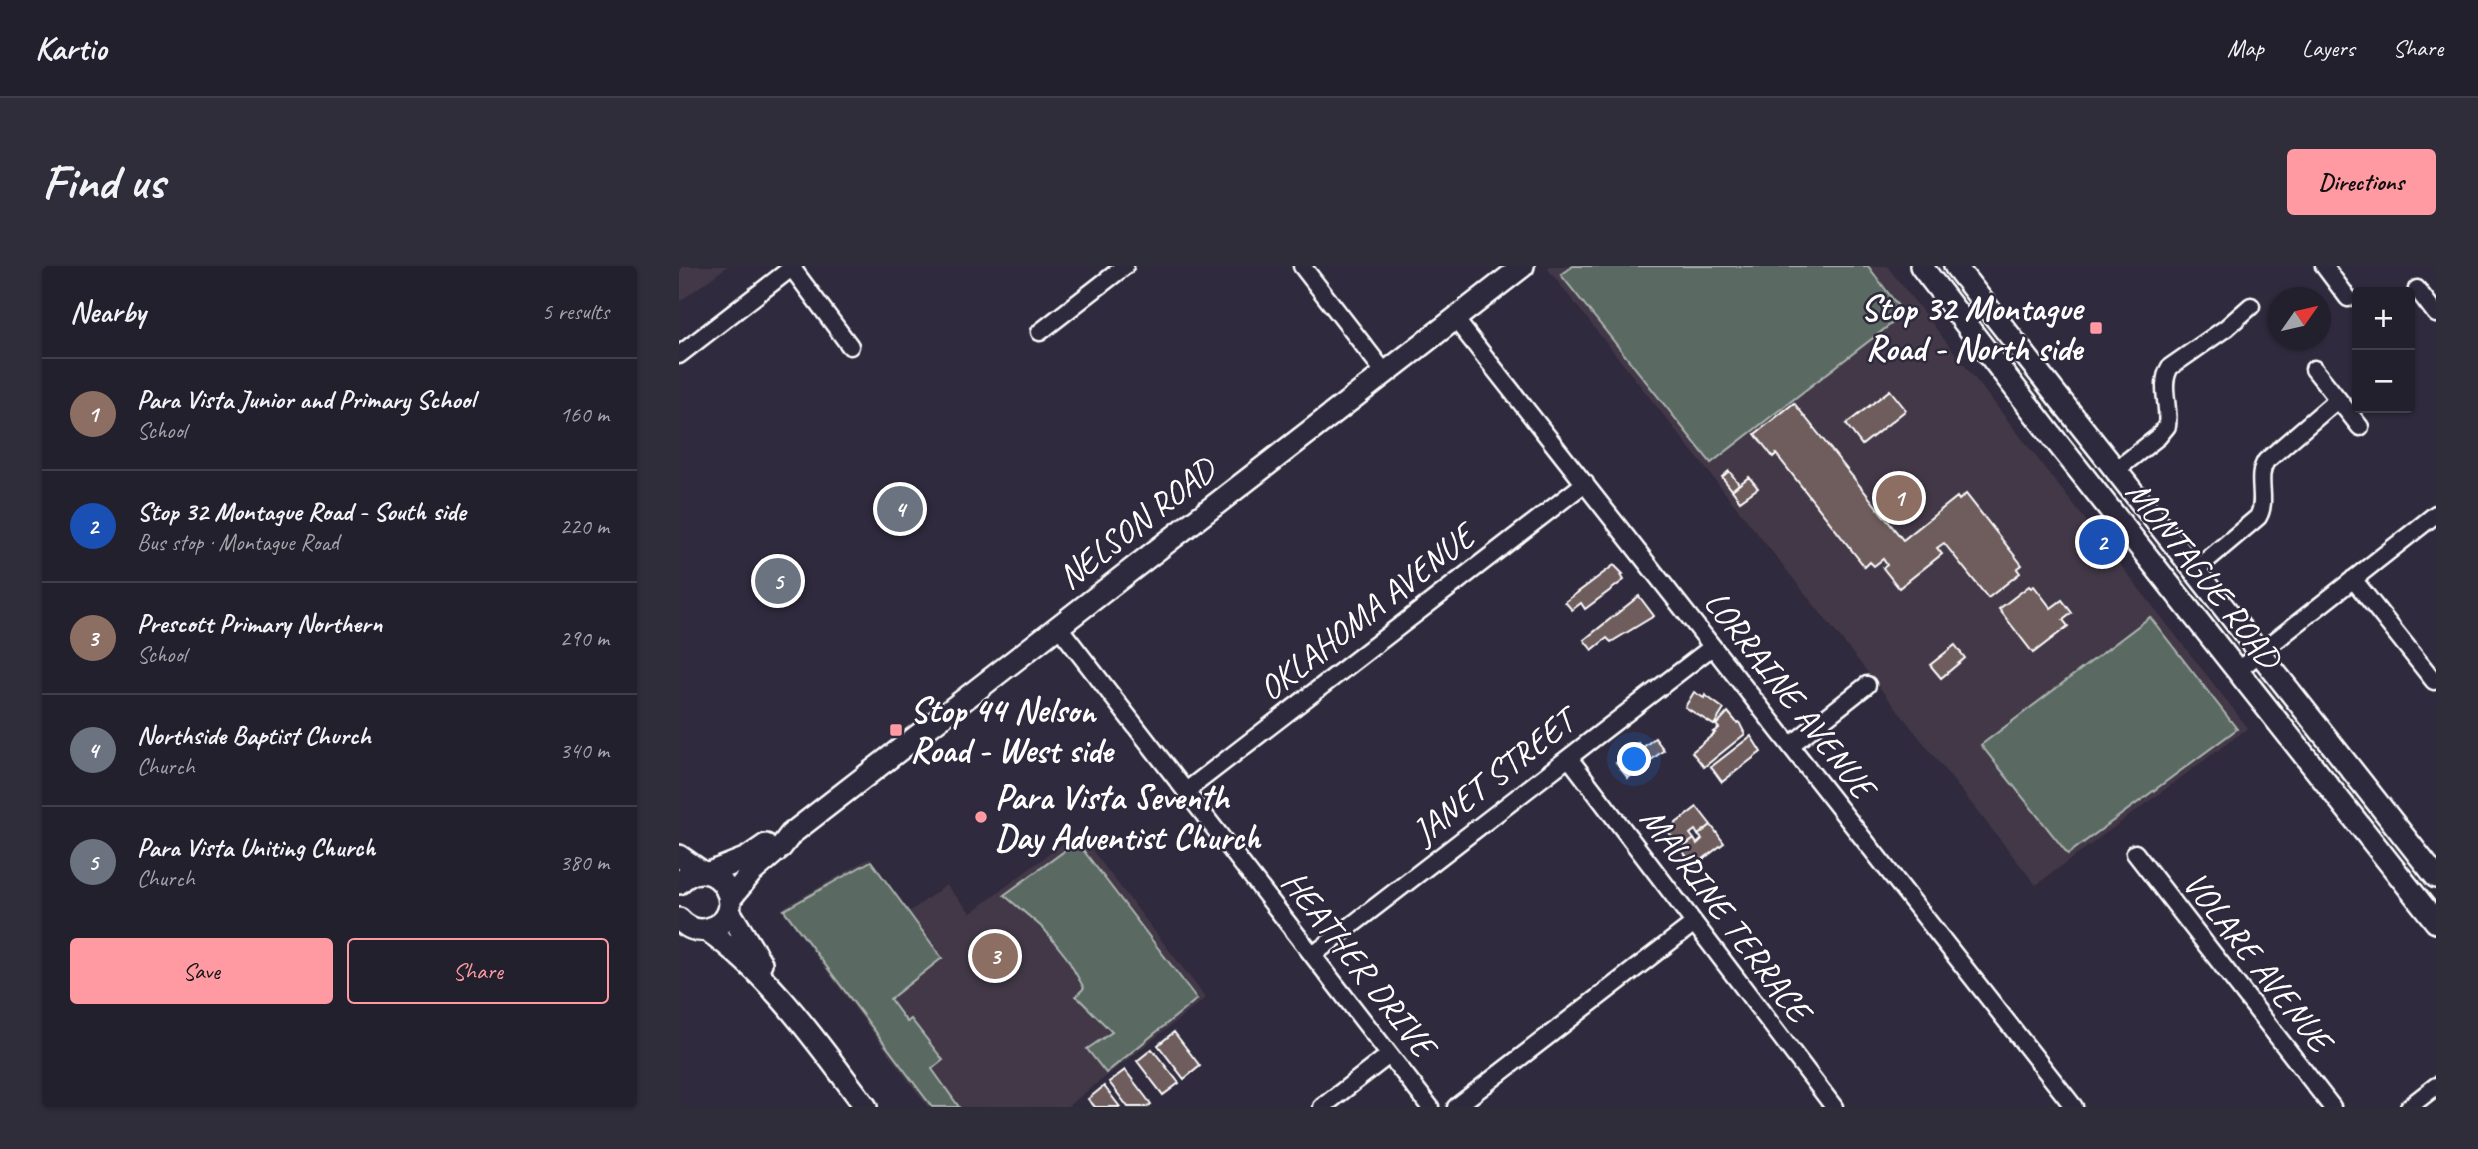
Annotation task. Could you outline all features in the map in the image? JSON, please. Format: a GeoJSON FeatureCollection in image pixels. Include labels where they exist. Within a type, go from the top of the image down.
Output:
{"type":"FeatureCollection","features":[{"type":"Feature","properties":{"kind":"main road","name":"NELSON ROAD"},"geometry":{"type":"LineString","coordinates":[[689,928],[722,922],[729,905],[751,873],[781,847],[791,834],[1523,266]]}},
{"type":"Feature","properties":{"kind":"main road","name":"MONTAGUE ROAD"},"geometry":{"type":"LineString","coordinates":[[1921,266],[2436,922]]}},
{"type":"Feature","properties":{"kind":"main road","name":"MONTAGUE ROAD"},"geometry":{"type":"LineString","coordinates":[[1955,266],[2436,877]]}},
{"type":"Feature","properties":{"kind":"main road","name":"NELSON ROAD"},"geometry":{"type":"LineString","coordinates":[[679,883],[688,875],[706,873],[747,858],[773,839],[791,834]]}},
{"type":"Feature","properties":{"kind":"main road"},"geometry":{"type":"LineString","coordinates":[[679,856],[722,881],[729,905],[772,986]]}},
{"type":"Feature","properties":{"kind":"main road"},"geometry":{"type":"LineString","coordinates":[[689,928],[728,945],[772,986],[866,1107]]}},
{"type":"Feature","properties":{"kind":"street"},"geometry":{"type":"LineString","coordinates":[[1040,332],[1125,266]]}},
{"type":"Feature","properties":{"kind":"street"},"geometry":{"type":"LineString","coordinates":[[1302,266],[1385,373]]}},
{"type":"Feature","properties":{"kind":"street"},"geometry":{"type":"LineString","coordinates":[[2323,266],[2348,299]]}},
{"type":"Feature","properties":{"kind":"street"},"geometry":{"type":"LineString","coordinates":[[679,355],[793,267],[850,346]]}},
{"type":"Feature","properties":{"kind":"street"},"geometry":{"type":"LineString","coordinates":[[2417,289],[2436,314]]}},
{"type":"Feature","properties":{"kind":"street"},"geometry":{"type":"LineString","coordinates":[[2116,470],[2163,433],[2167,426],[2165,384],[2170,367],[2226,328],[2251,306]]}},
{"type":"Feature","properties":{"kind":"street","name":"LORRAINE AVENUE"},"geometry":{"type":"LineString","coordinates":[[1456,320],[2073,1107]]}},
{"type":"Feature","properties":{"kind":"street"},"geometry":{"type":"LineString","coordinates":[[2313,369],[2360,427]]}},
{"type":"Feature","properties":{"kind":"street"},"geometry":{"type":"LineString","coordinates":[[2195,571],[2261,513],[2261,473],[2266,461],[2338,399]]}},
{"type":"Feature","properties":{"kind":"street","name":"OKLAHOMA AVENUE"},"geometry":{"type":"LineString","coordinates":[[1186,790],[1585,484]]}},
{"type":"Feature","properties":{"kind":"street"},"geometry":{"type":"LineString","coordinates":[[2237,671],[2436,514]]}},
{"type":"Feature","properties":{"kind":"street"},"geometry":{"type":"LineString","coordinates":[[2353,579],[2434,681]]}},
{"type":"Feature","properties":{"kind":"street","name":"HEATHER DRIVE"},"geometry":{"type":"LineString","coordinates":[[1058,626],[1430,1107]]}},
{"type":"Feature","properties":{"kind":"street","name":"JANET STREET"},"geometry":{"type":"LineString","coordinates":[[1313,955],[1712,647]]}},
{"type":"Feature","properties":{"kind":"street"},"geometry":{"type":"LineString","coordinates":[[1791,745],[1867,685]]}},
{"type":"Feature","properties":{"kind":"street","name":"MAURINE TERRACE"},"geometry":{"type":"LineString","coordinates":[[1569,758],[1834,1107]]}},
{"type":"Feature","properties":{"kind":"street","name":"VOLARE AVENUE"},"geometry":{"type":"LineString","coordinates":[[2135,853],[2332,1107]]}},
{"type":"Feature","properties":{"kind":"street"},"geometry":{"type":"LineString","coordinates":[[1456,1107],[1693,924]]}},
{"type":"Feature","properties":{"kind":"street"},"geometry":{"type":"LineString","coordinates":[[1322,1107],[1388,1055]]}},
{"type":"Feature","properties":{"kind":"street"},"geometry":{"type":"LineString","coordinates":[[2409,1107],[2436,1086]]}},
{"type":"Feature","properties":{"kind":"shaded area"},"geometry":{"type":"Polygon","coordinates":[[[679,266],[728,266],[679,302],[679,266]]]}},
{"type":"Feature","properties":{"kind":"shaded area"},"geometry":{"type":"Polygon","coordinates":[[[1887,266],[2248,728],[2036,885],[1547,268],[1887,266]]]}},
{"type":"Feature","properties":{"kind":"shaded area"},"geometry":{"type":"Polygon","coordinates":[[[1078,832],[1206,998],[1067,1107],[928,1107],[781,909],[870,858],[909,912],[946,885],[971,913],[1078,832]]]}},
{"type":"Feature","properties":{"kind":"green space"},"geometry":{"type":"Polygon","coordinates":[[[1573,266],[1868,266],[1904,314],[1711,463],[1561,275],[1573,266]]]}},
{"type":"Feature","properties":{"kind":"green space"},"geometry":{"type":"Polygon","coordinates":[[[2150,617],[2237,729],[2068,854],[1981,745],[2150,617]]]}},
{"type":"Feature","properties":{"kind":"green space"},"geometry":{"type":"Polygon","coordinates":[[[1077,842],[1197,999],[1106,1073],[1087,1049],[1112,1032],[1076,996],[1084,988],[1067,958],[1044,929],[1004,895],[1077,842]]]}},
{"type":"Feature","properties":{"kind":"green space"},"geometry":{"type":"Polygon","coordinates":[[[871,861],[942,958],[890,999],[907,1022],[911,1019],[943,1060],[932,1069],[959,1107],[932,1107],[784,910],[871,861]]]}},
{"type":"Feature","properties":{"kind":"building"},"geometry":{"type":"Polygon","coordinates":[[[1890,390],[1906,410],[1862,445],[1846,424],[1890,390]]]}},
{"type":"Feature","properties":{"kind":"building"},"geometry":{"type":"Polygon","coordinates":[[[1794,403],[1903,540],[1957,497],[1959,500],[1966,494],[2022,565],[2017,569],[2020,573],[1988,598],[1944,543],[1937,548],[1942,554],[1899,588],[1883,568],[1887,565],[1883,559],[1874,566],[1870,562],[1865,567],[1776,454],[1773,457],[1755,434],[1794,403]]]}},
{"type":"Feature","properties":{"kind":"building"},"geometry":{"type":"Polygon","coordinates":[[[1729,471],[1739,484],[1732,490],[1722,477],[1729,471]]]}},
{"type":"Feature","properties":{"kind":"building"},"geometry":{"type":"Polygon","coordinates":[[[1749,477],[1758,488],[1740,501],[1732,490],[1749,477]]]}},
{"type":"Feature","properties":{"kind":"building"},"geometry":{"type":"Polygon","coordinates":[[[1614,565],[1623,574],[1621,575],[1624,580],[1585,609],[1581,603],[1572,610],[1565,602],[1614,565]]]}},
{"type":"Feature","properties":{"kind":"building"},"geometry":{"type":"Polygon","coordinates":[[[2029,586],[2034,586],[2051,608],[2062,600],[2072,613],[2063,620],[2068,626],[2033,653],[1999,609],[2029,586]]]}},
{"type":"Feature","properties":{"kind":"building"},"geometry":{"type":"Polygon","coordinates":[[[1639,596],[1654,616],[1611,642],[1607,638],[1592,650],[1584,640],[1639,596]]]}},
{"type":"Feature","properties":{"kind":"building"},"geometry":{"type":"Polygon","coordinates":[[[1955,645],[1965,658],[1941,678],[1930,665],[1955,645]]]}},
{"type":"Feature","properties":{"kind":"building"},"geometry":{"type":"Polygon","coordinates":[[[1694,692],[1704,698],[1705,695],[1724,709],[1714,725],[1685,707],[1694,692]]]}},
{"type":"Feature","properties":{"kind":"building"},"geometry":{"type":"Polygon","coordinates":[[[1728,712],[1739,722],[1745,734],[1704,767],[1692,752],[1715,733],[1713,732],[1719,728],[1716,725],[1728,712]]]}},
{"type":"Feature","properties":{"kind":"building"},"geometry":{"type":"Polygon","coordinates":[[[1751,736],[1761,752],[1722,782],[1711,767],[1751,736]]]}},
{"type":"Feature","properties":{"kind":"building"},"geometry":{"type":"Polygon","coordinates":[[[1655,738],[1664,750],[1628,778],[1616,763],[1638,743],[1642,748],[1655,738]]]}},
{"type":"Feature","properties":{"kind":"building"},"geometry":{"type":"Polygon","coordinates":[[[1697,807],[1711,825],[1698,835],[1695,830],[1690,834],[1694,839],[1681,849],[1667,830],[1697,807]]]}},
{"type":"Feature","properties":{"kind":"building"},"geometry":{"type":"Polygon","coordinates":[[[1711,825],[1724,843],[1694,866],[1681,849],[1694,839],[1697,844],[1702,839],[1698,835],[1711,825]]]}},
{"type":"Feature","properties":{"kind":"building"},"geometry":{"type":"Polygon","coordinates":[[[1174,1032],[1200,1066],[1184,1079],[1158,1045],[1174,1032]]]}},
{"type":"Feature","properties":{"kind":"building"},"geometry":{"type":"Polygon","coordinates":[[[1152,1049],[1179,1083],[1163,1095],[1137,1061],[1152,1049]]]}},
{"type":"Feature","properties":{"kind":"building"},"geometry":{"type":"Polygon","coordinates":[[[1125,1070],[1151,1104],[1147,1107],[1128,1107],[1109,1082],[1125,1070]]]}},
{"type":"Feature","properties":{"kind":"building"},"geometry":{"type":"Polygon","coordinates":[[[1104,1086],[1120,1107],[1095,1107],[1088,1099],[1104,1086]]]}},
{"type":"Feature","properties":{"kind":"place","name":"Stop 32 Montague Road - North side"},"geometry":{"type":"Point","coordinates":[2096,328]}},
{"type":"Feature","properties":{"kind":"place","name":"Para Vista Junior and Primary School"},"geometry":{"type":"Point","coordinates":[1899,498]}},
{"type":"Feature","properties":{"kind":"place","name":"Northside Baptist Church"},"geometry":{"type":"Point","coordinates":[900,509]}},
{"type":"Feature","properties":{"kind":"place","name":"Stop 32 Montague Road - South side"},"geometry":{"type":"Point","coordinates":[2102,542]}},
{"type":"Feature","properties":{"kind":"place","name":"Para Vista Uniting Church"},"geometry":{"type":"Point","coordinates":[778,581]}},
{"type":"Feature","properties":{"kind":"place","name":"Stop 44 Nelson Road - West side"},"geometry":{"type":"Point","coordinates":[896,730]}},
{"type":"Feature","properties":{"kind":"place","name":"Para Vista Seventh Day Adventist Church"},"geometry":{"type":"Point","coordinates":[981,817]}},
{"type":"Feature","properties":{"kind":"place","name":"Prescott Primary Northern"},"geometry":{"type":"Point","coordinates":[995,956]}}]}
